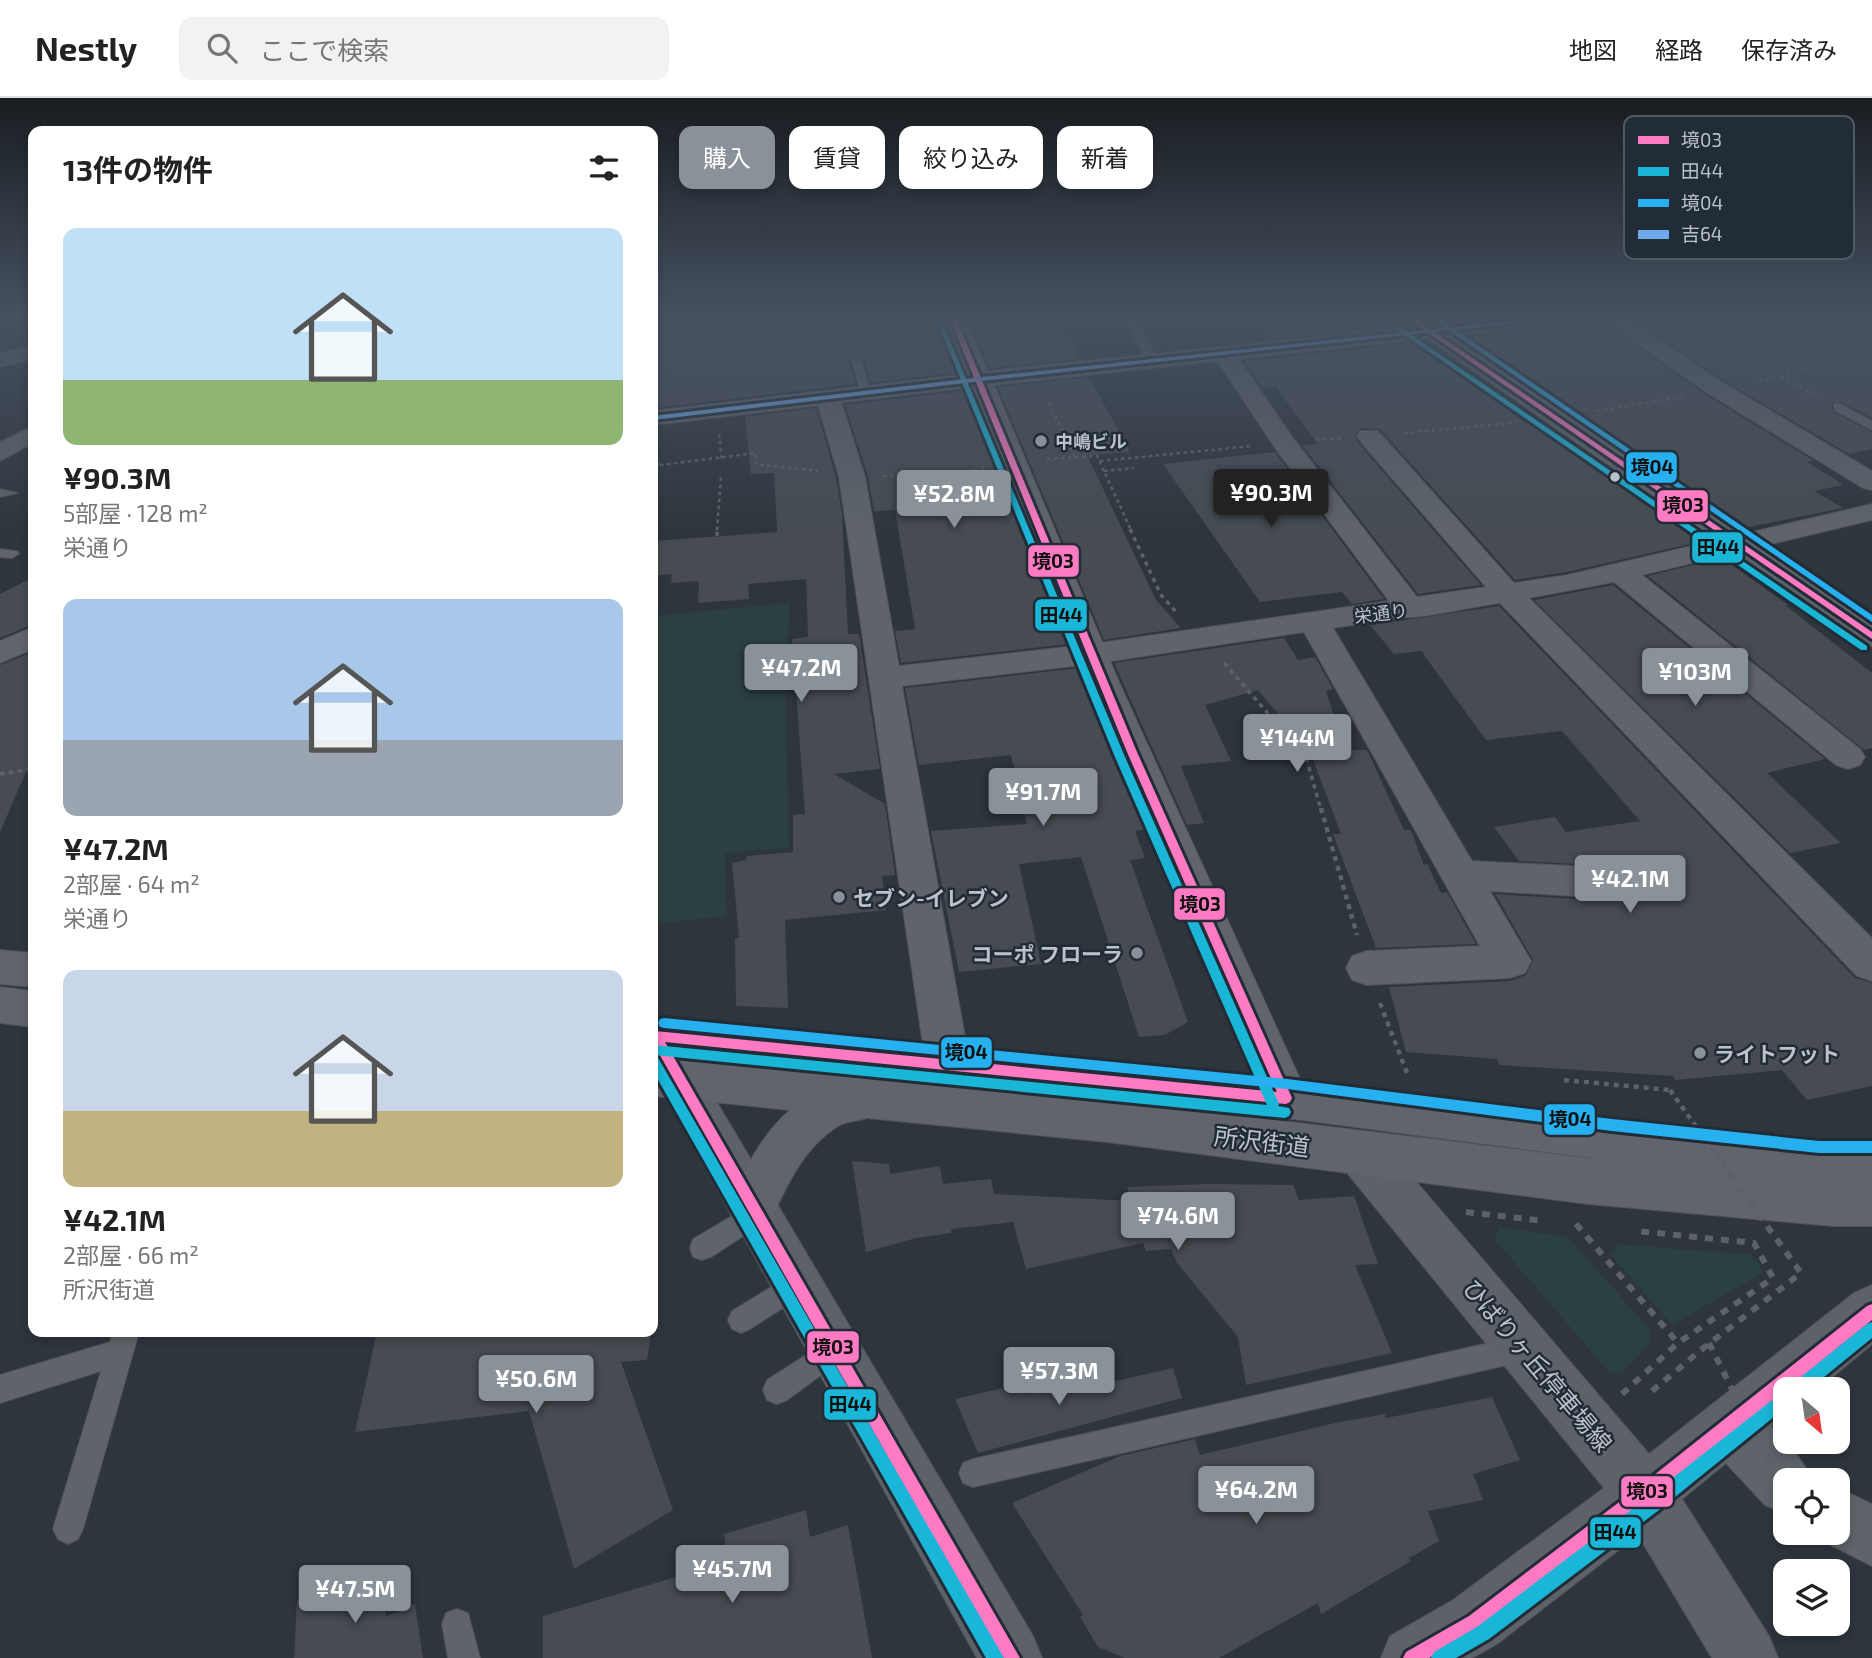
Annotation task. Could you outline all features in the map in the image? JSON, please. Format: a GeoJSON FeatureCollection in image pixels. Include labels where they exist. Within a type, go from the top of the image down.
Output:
{"type":"FeatureCollection","features":[{"type":"Feature","properties":{"kind":"main road"},"geometry":{"type":"LineString","coordinates":[[658,417],[901,389]]}},
{"type":"Feature","properties":{"kind":"main road"},"geometry":{"type":"LineString","coordinates":[[986,389],[1043,539],[1209,933],[1286,1098]]}},
{"type":"Feature","properties":{"kind":"main road"},"geometry":{"type":"LineString","coordinates":[[1512,389],[1872,636]]}},
{"type":"Feature","properties":{"kind":"main road"},"geometry":{"type":"LineString","coordinates":[[0,653],[28,639]]}},
{"type":"Feature","properties":{"kind":"main road"},"geometry":{"type":"LineString","coordinates":[[0,967],[28,970]]}},
{"type":"Feature","properties":{"kind":"main road"},"geometry":{"type":"LineString","coordinates":[[0,1005],[28,1008]]}},
{"type":"Feature","properties":{"kind":"main road"},"geometry":{"type":"LineString","coordinates":[[658,1051],[754,1211],[1011,1658]]}},
{"type":"Feature","properties":{"kind":"main road","name":"所沢街道"},"geometry":{"type":"LineString","coordinates":[[658,1051],[948,1065],[1286,1098],[1610,1139],[1818,1161],[1872,1161]]}},
{"type":"Feature","properties":{"kind":"main road","name":"所沢街道"},"geometry":{"type":"LineString","coordinates":[[658,1051],[867,1097],[1107,1122],[1706,1193],[1833,1203],[1872,1203]]}},
{"type":"Feature","properties":{"kind":"main road"},"geometry":{"type":"LineString","coordinates":[[754,1211],[770,1166],[790,1141],[827,1108],[867,1097]]}},
{"type":"Feature","properties":{"kind":"main road","name":"ひばりヶ丘停車場線"},"geometry":{"type":"LineString","coordinates":[[1361,1153],[1645,1493],[1747,1658]]}},
{"type":"Feature","properties":{"kind":"main road"},"geometry":{"type":"LineString","coordinates":[[1412,1658],[1475,1622],[1645,1493],[1872,1311]]}},
{"type":"Feature","properties":{"kind":"street"},"geometry":{"type":"LineString","coordinates":[[1247,389],[1283,443],[1411,610]]}},
{"type":"Feature","properties":{"kind":"street"},"geometry":{"type":"LineString","coordinates":[[1717,389],[1872,482]]}},
{"type":"Feature","properties":{"kind":"street"},"geometry":{"type":"LineString","coordinates":[[828,398],[852,477],[948,1065]]}},
{"type":"Feature","properties":{"kind":"street"},"geometry":{"type":"LineString","coordinates":[[0,433],[28,436]]}},
{"type":"Feature","properties":{"kind":"street"},"geometry":{"type":"LineString","coordinates":[[1370,436],[1508,594],[1872,964]]}},
{"type":"Feature","properties":{"kind":"street"},"geometry":{"type":"LineString","coordinates":[[0,453],[28,438]]}},
{"type":"Feature","properties":{"kind":"street","name":"栄通り"},"geometry":{"type":"LineString","coordinates":[[883,678],[1092,654],[1508,594],[1620,572],[1735,542],[1872,512]]}},
{"type":"Feature","properties":{"kind":"street"},"geometry":{"type":"LineString","coordinates":[[1620,572],[1848,757]]}},
{"type":"Feature","properties":{"kind":"street"},"geometry":{"type":"LineString","coordinates":[[1314,622],[1510,961],[1367,968]]}},
{"type":"Feature","properties":{"kind":"street"},"geometry":{"type":"LineString","coordinates":[[1459,875],[1574,881]]}},
{"type":"Feature","properties":{"kind":"street"},"geometry":{"type":"LineString","coordinates":[[1730,1426],[1773,1472]]}},
{"type":"Feature","properties":{"kind":"street"},"geometry":{"type":"LineString","coordinates":[[1850,1524],[1872,1538]]}},
{"type":"Feature","properties":{"kind":"lane"},"geometry":{"type":"LineString","coordinates":[[866,389],[867,393]]}},
{"type":"Feature","properties":{"kind":"lane"},"geometry":{"type":"LineString","coordinates":[[1838,407],[1865,418],[1872,426]]}},
{"type":"Feature","properties":{"kind":"lane"},"geometry":{"type":"LineString","coordinates":[[702,1248],[754,1211]]}},
{"type":"Feature","properties":{"kind":"lane"},"geometry":{"type":"LineString","coordinates":[[741,1320],[796,1285]]}},
{"type":"Feature","properties":{"kind":"lane"},"geometry":{"type":"LineString","coordinates":[[0,1389],[123,1342]]}},
{"type":"Feature","properties":{"kind":"lane"},"geometry":{"type":"LineString","coordinates":[[68,1529],[123,1342]]}},
{"type":"Feature","properties":{"kind":"lane"},"geometry":{"type":"LineString","coordinates":[[972,1473],[1525,1348]]}},
{"type":"Feature","properties":{"kind":"lane"},"geometry":{"type":"LineString","coordinates":[[777,1390],[834,1350]]}},
{"type":"Feature","properties":{"kind":"lane"},"geometry":{"type":"LineString","coordinates":[[457,1624],[464,1658]]}},
{"type":"Feature","properties":{"kind":"path"},"geometry":{"type":"LineString","coordinates":[[1803,389],[1838,407]]}},
{"type":"Feature","properties":{"kind":"path"},"geometry":{"type":"LineString","coordinates":[[1049,403],[1075,457]]}},
{"type":"Feature","properties":{"kind":"path"},"geometry":{"type":"LineString","coordinates":[[658,461],[659,465],[756,453],[756,464],[828,472]]}},
{"type":"Feature","properties":{"kind":"path"},"geometry":{"type":"LineString","coordinates":[[1038,460],[1097,456],[1161,595],[1306,757],[1367,968],[1408,1077]]}},
{"type":"Feature","properties":{"kind":"path"},"geometry":{"type":"LineString","coordinates":[[871,477],[965,472],[996,465]]}},
{"type":"Feature","properties":{"kind":"path"},"geometry":{"type":"LineString","coordinates":[[1104,471],[1134,468]]}},
{"type":"Feature","properties":{"kind":"path"},"geometry":{"type":"LineString","coordinates":[[717,536],[721,476]]}},
{"type":"Feature","properties":{"kind":"path"},"geometry":{"type":"LineString","coordinates":[[0,774],[28,770]]}},
{"type":"Feature","properties":{"kind":"path"},"geometry":{"type":"LineString","coordinates":[[1564,1080],[1670,1090],[1801,1273],[1709,1343],[1652,1391]]}},
{"type":"Feature","properties":{"kind":"path"},"geometry":{"type":"LineString","coordinates":[[1473,1223],[1465,1212],[1552,1221]]}},
{"type":"Feature","properties":{"kind":"path"},"geometry":{"type":"LineString","coordinates":[[1564,1223],[1590,1226]]}},
{"type":"Feature","properties":{"kind":"path"},"geometry":{"type":"LineString","coordinates":[[1576,1224],[1678,1343]]}},
{"type":"Feature","properties":{"kind":"path"},"geometry":{"type":"LineString","coordinates":[[1609,1387],[1620,1400],[1678,1343],[1773,1278],[1754,1243],[1631,1230]]}},
{"type":"Feature","properties":{"kind":"path"},"geometry":{"type":"LineString","coordinates":[[1709,1343],[1773,1471]]}},
{"type":"Feature","properties":{"kind":"green space"},"geometry":{"type":"Polygon","coordinates":[[[790,603],[785,683],[789,848],[725,853],[727,916],[658,923],[658,616],[790,603]]]}},
{"type":"Feature","properties":{"kind":"green space"},"geometry":{"type":"Polygon","coordinates":[[[1499,1227],[1568,1237],[1650,1330],[1649,1344],[1620,1375],[1609,1372],[1495,1240],[1499,1227]]]}},
{"type":"Feature","properties":{"kind":"green space"},"geometry":{"type":"Polygon","coordinates":[[[1618,1244],[1751,1255],[1764,1272],[1672,1325],[1611,1255],[1618,1244]]]}},
{"type":"Feature","properties":{"kind":"building"},"geometry":{"type":"Polygon","coordinates":[[[658,389],[816,389],[658,408],[658,389]]]}},
{"type":"Feature","properties":{"kind":"building"},"geometry":{"type":"Polygon","coordinates":[[[999,389],[1095,389],[1130,452],[1087,455],[1156,600],[1181,628],[1104,640],[999,389]]]}},
{"type":"Feature","properties":{"kind":"building"},"geometry":{"type":"Polygon","coordinates":[[[1277,389],[1495,389],[1704,536],[1696,538],[1699,542],[1567,572],[1515,580],[1380,429],[1360,428],[1355,435],[1358,443],[1481,585],[1418,594],[1302,445],[1318,444],[1277,389]]]}},
{"type":"Feature","properties":{"kind":"building"},"geometry":{"type":"Polygon","coordinates":[[[1533,389],[1697,389],[1814,461],[1807,462],[1844,485],[1814,491],[1843,508],[1739,529],[1533,389]]]}},
{"type":"Feature","properties":{"kind":"building"},"geometry":{"type":"Polygon","coordinates":[[[1738,389],[1872,389],[1872,418],[1839,401],[1831,404],[1833,412],[1872,432],[1872,449],[1849,454],[1738,389]]]}},
{"type":"Feature","properties":{"kind":"building"},"geometry":{"type":"Polygon","coordinates":[[[970,390],[1069,644],[901,663],[895,631],[915,629],[895,510],[874,511],[868,476],[845,405],[970,390]]]}},
{"type":"Feature","properties":{"kind":"building"},"geometry":{"type":"Polygon","coordinates":[[[816,408],[836,478],[842,513],[848,634],[859,634],[880,769],[834,774],[885,804],[895,875],[882,876],[886,910],[785,920],[788,1008],[736,1006],[735,938],[739,938],[732,863],[746,860],[747,856],[793,852],[793,815],[805,814],[792,639],[808,637],[806,579],[748,584],[749,599],[698,603],[699,581],[671,583],[672,574],[658,575],[658,541],[777,532],[774,473],[751,474],[745,417],[816,408]]]}},
{"type":"Feature","properties":{"kind":"building"},"geometry":{"type":"Polygon","coordinates":[[[1275,452],[1384,599],[1352,604],[1342,592],[1260,602],[1163,464],[1275,452]]]}},
{"type":"Feature","properties":{"kind":"building"},"geometry":{"type":"Polygon","coordinates":[[[1722,558],[1788,605],[1785,605],[1872,673],[1872,748],[1864,750],[1648,576],[1722,558]]]}},
{"type":"Feature","properties":{"kind":"building"},"geometry":{"type":"Polygon","coordinates":[[[28,580],[28,626],[0,638],[0,594],[28,580]]]}},
{"type":"Feature","properties":{"kind":"building"},"geometry":{"type":"Polygon","coordinates":[[[1613,585],[1825,759],[1767,773],[1841,843],[1790,853],[1534,600],[1613,585]]]}},
{"type":"Feature","properties":{"kind":"building"},"geometry":{"type":"Polygon","coordinates":[[[1499,606],[1855,978],[1872,983],[1872,1086],[1807,1100],[1782,1070],[1675,1080],[1673,1076],[1499,1065],[1497,1059],[1406,1052],[1389,987],[1510,981],[1526,975],[1533,960],[1495,894],[1574,899],[1589,893],[1595,882],[1590,870],[1575,864],[1519,861],[1494,827],[1555,817],[1566,832],[1640,821],[1562,731],[1486,740],[1421,651],[1394,654],[1370,625],[1499,606]]]}},
{"type":"Feature","properties":{"kind":"building"},"geometry":{"type":"Polygon","coordinates":[[[1284,638],[1298,660],[1315,657],[1333,689],[1326,691],[1345,750],[1367,750],[1404,830],[1411,830],[1424,865],[1427,864],[1441,893],[1447,892],[1476,944],[1376,948],[1333,834],[1341,834],[1310,752],[1258,690],[1205,705],[1231,761],[1181,766],[1204,823],[1187,825],[1114,663],[1284,638]]]}},
{"type":"Feature","properties":{"kind":"building"},"geometry":{"type":"Polygon","coordinates":[[[28,654],[28,768],[0,832],[0,665],[28,654]]]}},
{"type":"Feature","properties":{"kind":"building"},"geometry":{"type":"Polygon","coordinates":[[[1079,668],[1146,829],[1135,831],[1145,858],[1130,860],[1188,1022],[1165,1035],[1139,1037],[1081,857],[1019,864],[1041,964],[959,972],[931,831],[1027,824],[1011,755],[919,765],[905,688],[1079,668]]]}},
{"type":"Feature","properties":{"kind":"building"},"geometry":{"type":"Polygon","coordinates":[[[852,1161],[889,1164],[890,1174],[940,1166],[943,1184],[991,1179],[994,1194],[1132,1201],[1127,1187],[1209,1184],[1293,1185],[1299,1200],[1354,1196],[1378,1264],[1355,1265],[1392,1353],[1246,1385],[1238,1337],[1177,1263],[1171,1249],[1146,1251],[1143,1243],[1026,1269],[1013,1222],[951,1229],[952,1233],[916,1238],[866,1252],[852,1161]]]}},
{"type":"Feature","properties":{"kind":"building"},"geometry":{"type":"Polygon","coordinates":[[[376,1337],[650,1337],[647,1360],[621,1362],[673,1510],[574,1569],[529,1411],[355,1432],[376,1337]]]}},
{"type":"Feature","properties":{"kind":"building"},"geometry":{"type":"Polygon","coordinates":[[[1173,1368],[1182,1398],[978,1453],[955,1399],[1026,1383],[1028,1394],[1083,1381],[1085,1388],[1173,1368]]]}},
{"type":"Feature","properties":{"kind":"building"},"geometry":{"type":"Polygon","coordinates":[[[1492,1397],[1520,1460],[1473,1474],[1483,1500],[1428,1511],[1439,1541],[1409,1558],[1411,1561],[1321,1614],[1318,1603],[1219,1658],[1125,1658],[1098,1647],[1080,1617],[1083,1615],[1012,1503],[1120,1456],[1195,1439],[1200,1455],[1335,1423],[1385,1414],[1386,1418],[1492,1397]]]}},
{"type":"Feature","properties":{"kind":"building"},"geometry":{"type":"Polygon","coordinates":[[[806,1510],[810,1537],[848,1525],[872,1658],[543,1658],[543,1616],[727,1562],[724,1534],[806,1510]]]}},
{"type":"Feature","properties":{"kind":"building"},"geometry":{"type":"Polygon","coordinates":[[[385,1574],[386,1616],[415,1604],[423,1658],[294,1658],[297,1599],[385,1574]]]}},
{"type":"Feature","properties":{"kind":"transit line","name":"吉64"},"geometry":{"type":"LineString","coordinates":[[658,417],[899,389]]}},
{"type":"Feature","properties":{"kind":"transit line","name":"田44"},"geometry":{"type":"LineString","coordinates":[[967,389],[1120,757],[1273,1104]]}},
{"type":"Feature","properties":{"kind":"transit line","name":"境03"},"geometry":{"type":"LineString","coordinates":[[982,389],[1132,752],[1286,1098]]}},
{"type":"Feature","properties":{"kind":"transit line","name":"田44"},"geometry":{"type":"LineString","coordinates":[[1487,389],[1864,648]]}},
{"type":"Feature","properties":{"kind":"transit line","name":"境03"},"geometry":{"type":"LineString","coordinates":[[1513,389],[1872,636]]}},
{"type":"Feature","properties":{"kind":"transit line","name":"境04"},"geometry":{"type":"LineString","coordinates":[[1537,389],[1872,619]]}},
{"type":"Feature","properties":{"kind":"transit line","name":"境04"},"geometry":{"type":"LineString","coordinates":[[664,1023],[1287,1084],[1612,1125],[1819,1147],[1872,1147]]}},
{"type":"Feature","properties":{"kind":"transit line","name":"境03"},"geometry":{"type":"LineString","coordinates":[[658,1036],[1286,1098]]}},
{"type":"Feature","properties":{"kind":"transit line","name":"境03"},"geometry":{"type":"LineString","coordinates":[[658,1041],[1011,1658]]}},
{"type":"Feature","properties":{"kind":"transit line","name":"田44"},"geometry":{"type":"LineString","coordinates":[[658,1050],[1285,1112]]}},
{"type":"Feature","properties":{"kind":"transit line","name":"田44"},"geometry":{"type":"LineString","coordinates":[[658,1069],[995,1658]]}},
{"type":"Feature","properties":{"kind":"transit line","name":"境03"},"geometry":{"type":"LineString","coordinates":[[1412,1658],[1475,1622],[1645,1493],[1872,1311]]}},
{"type":"Feature","properties":{"kind":"transit line","name":"田44"},"geometry":{"type":"LineString","coordinates":[[1812,1377],[1872,1329]]}},
{"type":"Feature","properties":{"kind":"transit line","name":"田44"},"geometry":{"type":"LineString","coordinates":[[1440,1658],[1483,1633],[1773,1409]]}},
{"type":"Feature","properties":{"kind":"place","name":"中嶋ビル"},"geometry":{"type":"Point","coordinates":[1041,441]}},
{"type":"Feature","properties":{"kind":"place","name":"セブン-イレブン"},"geometry":{"type":"Point","coordinates":[839,897]}},
{"type":"Feature","properties":{"kind":"place","name":"コーポ フローラ"},"geometry":{"type":"Point","coordinates":[1137,953]}},
{"type":"Feature","properties":{"kind":"place","name":"ライトフット"},"geometry":{"type":"Point","coordinates":[1700,1053]}}]}
